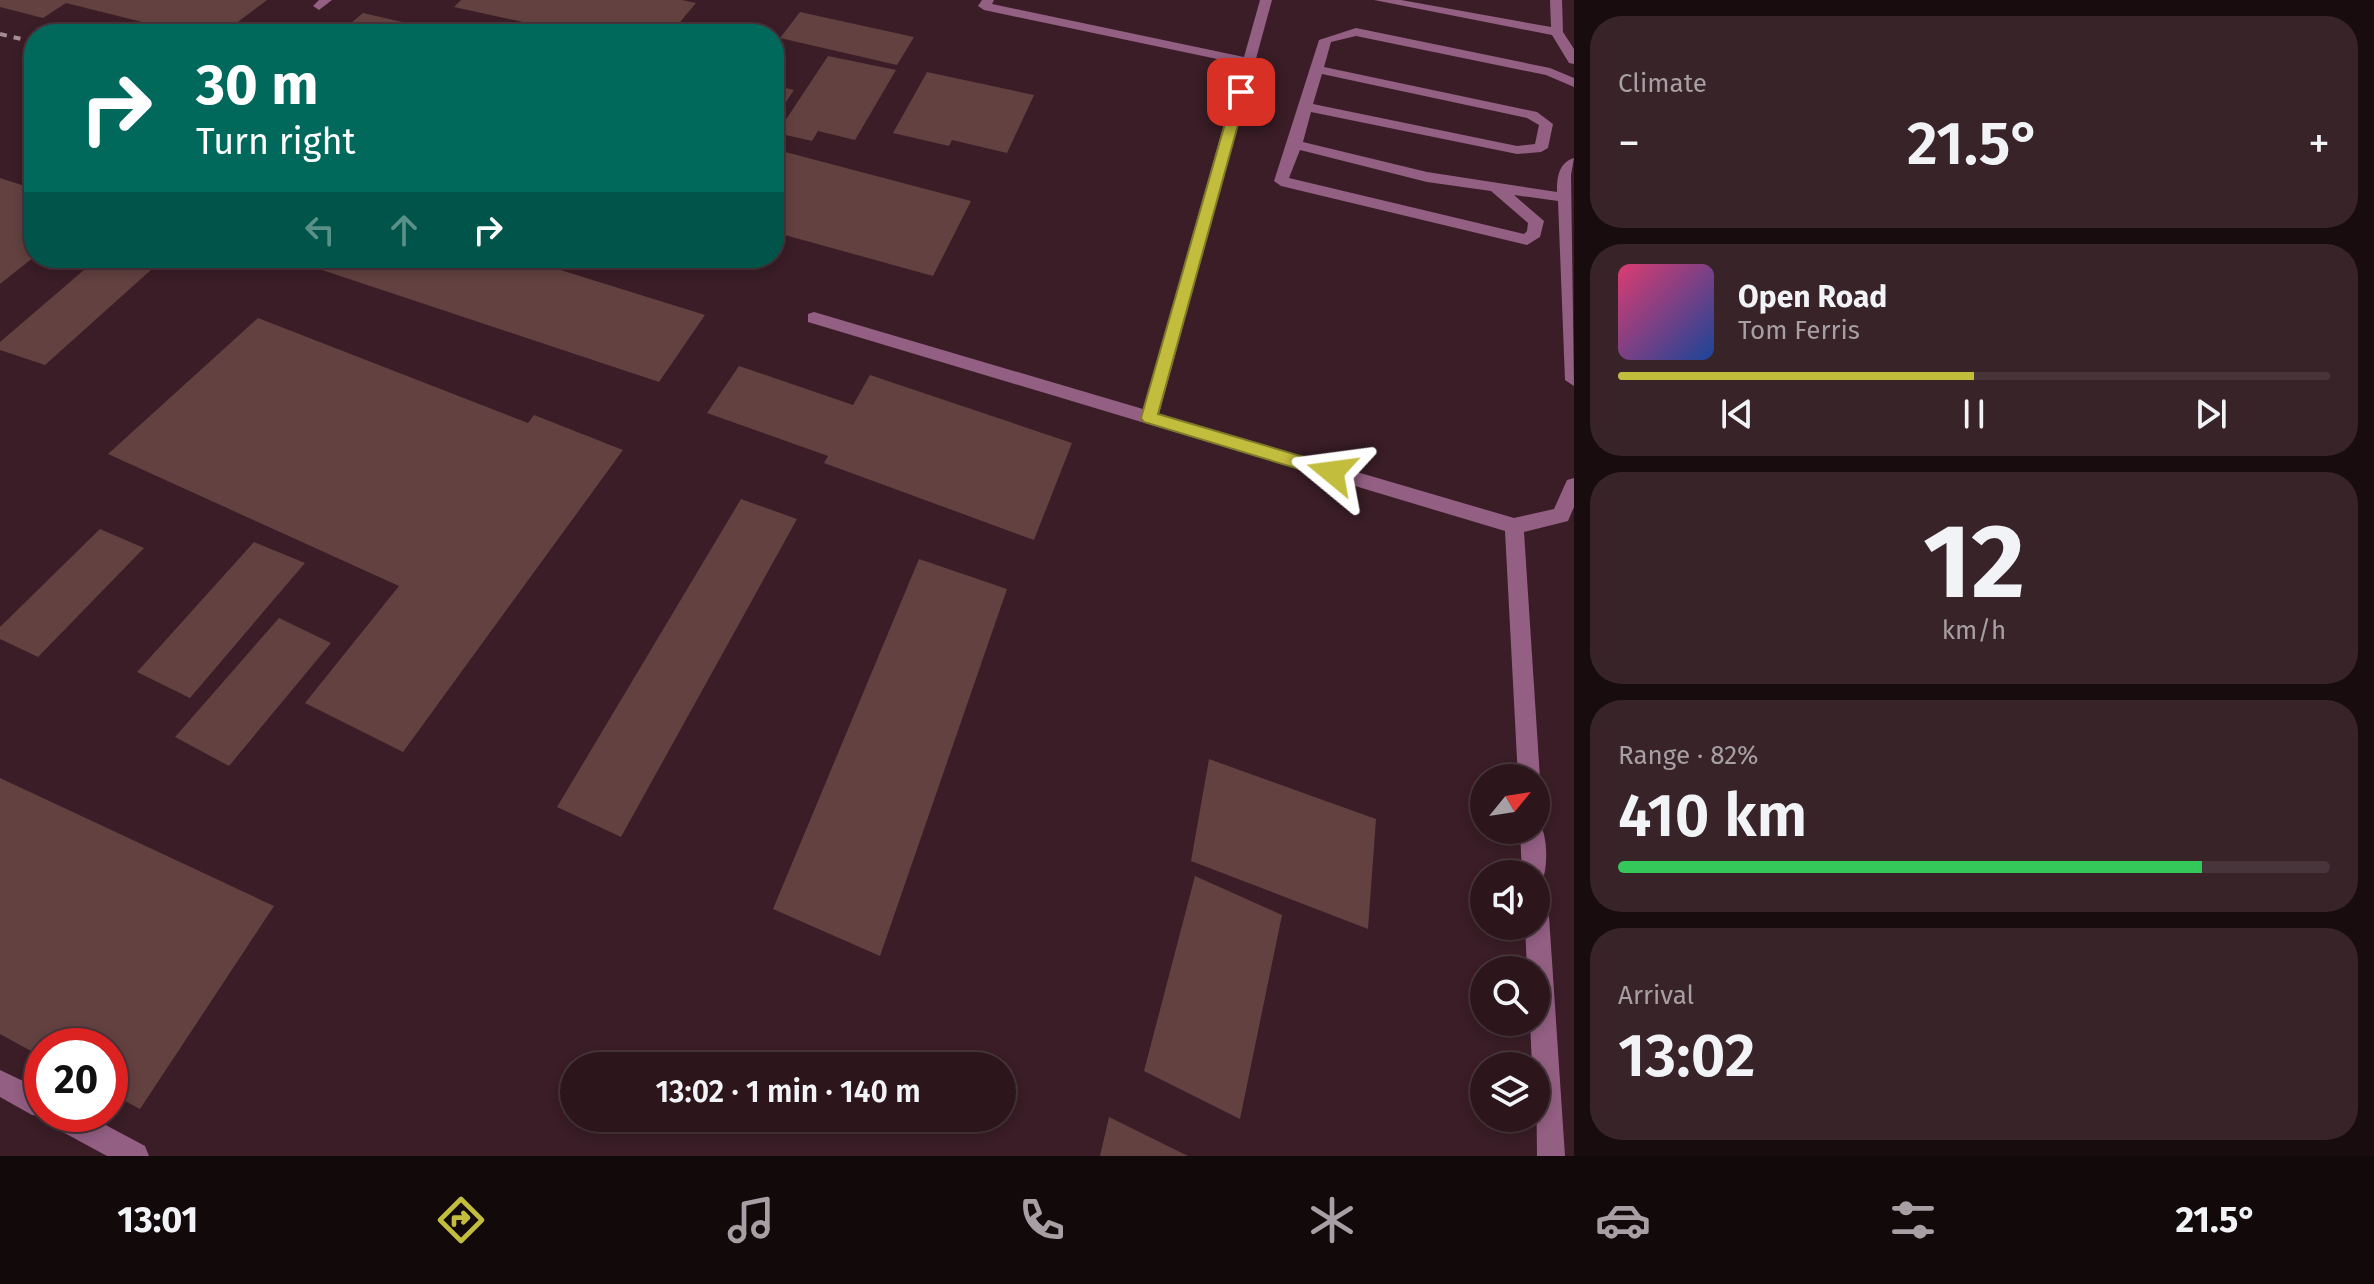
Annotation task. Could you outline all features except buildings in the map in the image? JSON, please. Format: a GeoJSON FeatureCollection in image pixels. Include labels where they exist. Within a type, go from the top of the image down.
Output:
{"type":"FeatureCollection","features":[{"type":"Feature","properties":{"kind":"lane"},"geometry":{"type":"LineString","coordinates":[[988,0],[984,6],[1249,62]]}},
{"type":"Feature","properties":{"kind":"lane"},"geometry":{"type":"LineString","coordinates":[[1149,418],[1266,0]]}},
{"type":"Feature","properties":{"kind":"lane"},"geometry":{"type":"LineString","coordinates":[[1380,0],[1557,32]]}},
{"type":"Feature","properties":{"kind":"lane"},"geometry":{"type":"LineString","coordinates":[[1556,0],[1557,32],[1574,60]]}},
{"type":"Feature","properties":{"kind":"lane"},"geometry":{"type":"LineString","coordinates":[[1496,188],[1536,221],[1535,233],[1527,240],[1281,181],[1325,40],[1356,32],[1550,72],[1574,83]]}},
{"type":"Feature","properties":{"kind":"lane"},"geometry":{"type":"LineString","coordinates":[[1306,107],[1517,150],[1541,148],[1546,136],[1546,124],[1532,115],[1316,69]]}},
{"type":"Feature","properties":{"kind":"lane"},"geometry":{"type":"LineString","coordinates":[[1295,144],[1427,177],[1566,198]]}},
{"type":"Feature","properties":{"kind":"lane"},"geometry":{"type":"LineString","coordinates":[[1574,162],[1564,175],[1574,380]]}},
{"type":"Feature","properties":{"kind":"lane"},"geometry":{"type":"LineString","coordinates":[[814,318],[1514,526],[1561,515],[1574,485]]}},
{"type":"Feature","properties":{"kind":"lane"},"geometry":{"type":"LineString","coordinates":[[1514,526],[1528,764]]}},
{"type":"Feature","properties":{"kind":"lane"},"geometry":{"type":"LineString","coordinates":[[1538,940],[1551,1156]]}},
{"type":"Feature","properties":{"kind":"lane"},"geometry":{"type":"LineString","coordinates":[[0,1083],[24,1096]]}},
{"type":"Feature","properties":{"kind":"lane"},"geometry":{"type":"LineString","coordinates":[[91,1132],[135,1156]]}},
{"type":"Feature","properties":{"kind":"railway"},"geometry":{"type":"LineString","coordinates":[[0,34],[24,40]]}},
{"type":"Feature","properties":{"kind":"route"},"geometry":{"type":"LineString","coordinates":[[1241,92],[1149,418],[1332,472]]}}]}
